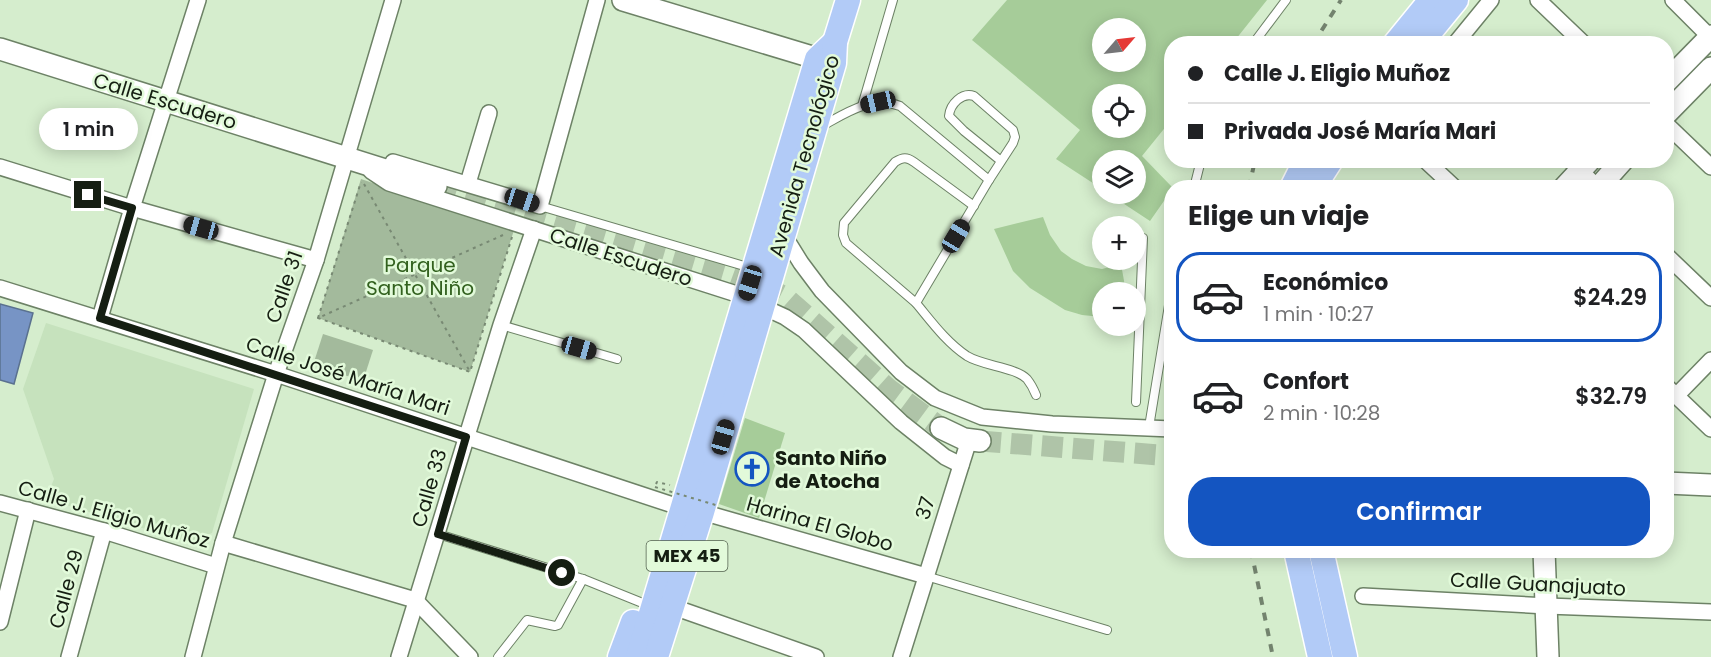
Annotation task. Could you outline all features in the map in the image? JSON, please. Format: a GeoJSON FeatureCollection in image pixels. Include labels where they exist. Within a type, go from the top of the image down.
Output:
{"type":"FeatureCollection","features":[{"type":"Feature","properties":{"kind":"main road","name":"Avenida Tecnológico"},"geometry":{"type":"LineString","coordinates":[[753,301],[754,268],[803,136],[848,0]]}},
{"type":"Feature","properties":{"kind":"main road"},"geometry":{"type":"LineString","coordinates":[[1402,36],[1431,0]]}},
{"type":"Feature","properties":{"kind":"main road"},"geometry":{"type":"LineString","coordinates":[[1427,36],[1456,0]]}},
{"type":"Feature","properties":{"kind":"main road","name":"Avenida Tecnológico"},"geometry":{"type":"LineString","coordinates":[[696,514],[753,301],[783,234],[803,136]]}},
{"type":"Feature","properties":{"kind":"main road","name":"MEX 45"},"geometry":{"type":"LineString","coordinates":[[638,657],[663,602],[696,514]]}},
{"type":"Feature","properties":{"kind":"main road"},"geometry":{"type":"LineString","coordinates":[[1298,558],[1320,657]]}},
{"type":"Feature","properties":{"kind":"main road"},"geometry":{"type":"LineString","coordinates":[[1323,558],[1345,657]]}},
{"type":"Feature","properties":{"kind":"main road"},"geometry":{"type":"LineString","coordinates":[[620,657],[663,602]]}},
{"type":"Feature","properties":{"kind":"main road"},"geometry":{"type":"LineString","coordinates":[[663,602],[668,657]]}},
{"type":"Feature","properties":{"kind":"main road","name":"MEX 45"},"geometry":{"type":"LineString","coordinates":[[656,657],[663,602]]}},
{"type":"Feature","properties":{"kind":"street"},"geometry":{"type":"LineString","coordinates":[[100,318],[132,208],[198,0]]}},
{"type":"Feature","properties":{"kind":"street","name":"Calle 31"},"geometry":{"type":"LineString","coordinates":[[193,657],[216,566],[276,374],[315,260],[357,166],[393,0]]}},
{"type":"Feature","properties":{"kind":"street"},"geometry":{"type":"LineString","coordinates":[[357,166],[377,160],[387,160],[540,206],[597,0]]}},
{"type":"Feature","properties":{"kind":"street"},"geometry":{"type":"LineString","coordinates":[[623,0],[829,55]]}},
{"type":"Feature","properties":{"kind":"street"},"geometry":{"type":"LineString","coordinates":[[1462,36],[1491,0]]}},
{"type":"Feature","properties":{"kind":"street"},"geometry":{"type":"LineString","coordinates":[[1538,0],[1576,36]]}},
{"type":"Feature","properties":{"kind":"street"},"geometry":{"type":"LineString","coordinates":[[1673,0],[1711,36],[1674,74]]}},
{"type":"Feature","properties":{"kind":"street","name":"Calle Escudero"},"geometry":{"type":"LineString","coordinates":[[0,50],[167,102],[357,166],[436,186]]}},
{"type":"Feature","properties":{"kind":"street"},"geometry":{"type":"LineString","coordinates":[[1674,106],[1711,68]]}},
{"type":"Feature","properties":{"kind":"street"},"geometry":{"type":"LineString","coordinates":[[468,183],[489,113]]}},
{"type":"Feature","properties":{"kind":"street"},"geometry":{"type":"LineString","coordinates":[[1674,132],[1711,167]]}},
{"type":"Feature","properties":{"kind":"street","name":"Calle Escudero"},"geometry":{"type":"LineString","coordinates":[[357,166],[388,183],[753,301],[785,317],[804,330],[901,422],[945,457],[961,465]]}},
{"type":"Feature","properties":{"kind":"street"},"geometry":{"type":"LineString","coordinates":[[0,167],[132,208],[315,260]]}},
{"type":"Feature","properties":{"kind":"street"},"geometry":{"type":"LineString","coordinates":[[1434,168],[1446,180]]}},
{"type":"Feature","properties":{"kind":"street"},"geometry":{"type":"LineString","coordinates":[[1605,180],[1616,168]]}},
{"type":"Feature","properties":{"kind":"street","name":"Calle 33"},"geometry":{"type":"LineString","coordinates":[[399,657],[501,325],[534,229]]}},
{"type":"Feature","properties":{"kind":"street"},"geometry":{"type":"LineString","coordinates":[[783,234],[822,291],[901,372],[935,398],[982,417],[1052,424],[1164,428]]}},
{"type":"Feature","properties":{"kind":"street"},"geometry":{"type":"LineString","coordinates":[[1674,263],[1711,298]]}},
{"type":"Feature","properties":{"kind":"street","name":"Calle José María Mari"},"geometry":{"type":"LineString","coordinates":[[0,288],[276,374],[696,514]]}},
{"type":"Feature","properties":{"kind":"street"},"geometry":{"type":"LineString","coordinates":[[1674,389],[1711,360]]}},
{"type":"Feature","properties":{"kind":"street"},"geometry":{"type":"LineString","coordinates":[[1674,393],[1711,429]]}},
{"type":"Feature","properties":{"kind":"street"},"geometry":{"type":"LineString","coordinates":[[940,428],[974,441]]}},
{"type":"Feature","properties":{"kind":"street","name":"37"},"geometry":{"type":"LineString","coordinates":[[901,657],[961,465],[974,441]]}},
{"type":"Feature","properties":{"kind":"street"},"geometry":{"type":"LineString","coordinates":[[1674,483],[1711,485]]}},
{"type":"Feature","properties":{"kind":"street","name":"Calle J. Eligio Muñoz"},"geometry":{"type":"LineString","coordinates":[[0,503],[104,531],[216,566]]}},
{"type":"Feature","properties":{"kind":"street"},"geometry":{"type":"LineString","coordinates":[[0,622],[28,510]]}},
{"type":"Feature","properties":{"kind":"street","name":"Harina El Globo"},"geometry":{"type":"LineString","coordinates":[[696,514],[926,576]]}},
{"type":"Feature","properties":{"kind":"street","name":"Calle 29"},"geometry":{"type":"LineString","coordinates":[[69,657],[104,531]]}},
{"type":"Feature","properties":{"kind":"street","name":"Calle J. Eligio Muñoz"},"geometry":{"type":"LineString","coordinates":[[223,543],[415,600],[470,657]]}},
{"type":"Feature","properties":{"kind":"street"},"geometry":{"type":"LineString","coordinates":[[1544,558],[1548,657]]}},
{"type":"Feature","properties":{"kind":"street","name":"Calle Guanajuato"},"geometry":{"type":"LineString","coordinates":[[1363,596],[1711,612]]}},
{"type":"Feature","properties":{"kind":"street"},"geometry":{"type":"LineString","coordinates":[[663,602],[794,654],[816,657]]}},
{"type":"Feature","properties":{"kind":"lane"},"geometry":{"type":"LineString","coordinates":[[862,106],[893,0]]}},
{"type":"Feature","properties":{"kind":"lane"},"geometry":{"type":"LineString","coordinates":[[1258,36],[1286,0]]}},
{"type":"Feature","properties":{"kind":"lane"},"geometry":{"type":"LineString","coordinates":[[916,303],[1013,143],[1015,137],[1013,130],[974,96],[964,95],[949,111],[951,120],[1001,161]]}},
{"type":"Feature","properties":{"kind":"lane"},"geometry":{"type":"LineString","coordinates":[[803,136],[862,106],[885,102],[900,106],[989,180]]}},
{"type":"Feature","properties":{"kind":"lane"},"geometry":{"type":"LineString","coordinates":[[974,206],[907,158],[895,162],[844,223],[843,235],[846,243],[916,303],[959,350],[977,361],[1023,376],[1030,383],[1036,395]]}},
{"type":"Feature","properties":{"kind":"lane"},"geometry":{"type":"LineString","coordinates":[[540,206],[754,268]]}},
{"type":"Feature","properties":{"kind":"lane"},"geometry":{"type":"LineString","coordinates":[[1136,402],[1142,270]]}},
{"type":"Feature","properties":{"kind":"lane"},"geometry":{"type":"LineString","coordinates":[[501,325],[617,359]]}},
{"type":"Feature","properties":{"kind":"lane"},"geometry":{"type":"LineString","coordinates":[[1149,427],[1164,336]]}},
{"type":"Feature","properties":{"kind":"lane"},"geometry":{"type":"LineString","coordinates":[[438,534],[663,602]]}},
{"type":"Feature","properties":{"kind":"lane"},"geometry":{"type":"LineString","coordinates":[[926,576],[1107,630]]}},
{"type":"Feature","properties":{"kind":"lane"},"geometry":{"type":"LineString","coordinates":[[498,657],[527,620],[558,625],[583,579]]}},
{"type":"Feature","properties":{"kind":"path"},"geometry":{"type":"LineString","coordinates":[[357,166],[372,183]]}},
{"type":"Feature","properties":{"kind":"path"},"geometry":{"type":"LineString","coordinates":[[357,166],[470,372]]}},
{"type":"Feature","properties":{"kind":"path"},"geometry":{"type":"LineString","coordinates":[[318,318],[357,166]]}},
{"type":"Feature","properties":{"kind":"path"},"geometry":{"type":"LineString","coordinates":[[470,372],[514,230]]}},
{"type":"Feature","properties":{"kind":"path"},"geometry":{"type":"LineString","coordinates":[[318,318],[504,235]]}},
{"type":"Feature","properties":{"kind":"path"},"geometry":{"type":"LineString","coordinates":[[318,318],[470,372]]}},
{"type":"Feature","properties":{"kind":"path"},"geometry":{"type":"LineString","coordinates":[[655,487],[696,514]]}},
{"type":"Feature","properties":{"kind":"shaded area"},"geometry":{"type":"Polygon","coordinates":[[[46,323],[254,389],[212,533],[189,542],[46,499],[54,479],[23,389],[46,323]]]}},
{"type":"Feature","properties":{"kind":"green space","name":"Parque Santo Niño"},"geometry":{"type":"Polygon","coordinates":[[[361,179],[514,230],[470,372],[318,318],[361,179]]]}},
{"type":"Feature","properties":{"kind":"green space"},"geometry":{"type":"Polygon","coordinates":[[[323,334],[373,350],[363,381],[313,365],[323,334]]]}},
{"type":"Feature","properties":{"kind":"water"},"geometry":{"type":"Polygon","coordinates":[[[0,304],[33,313],[14,384],[0,380],[0,304]]]}},
{"type":"Feature","properties":{"kind":"building"},"geometry":{"type":"Polygon","coordinates":[[[1007,0],[1267,0],[1238,36],[1164,36],[1164,129],[1146,151],[1092,150],[1092,182],[1056,159],[1080,130],[972,40],[1007,0]]]}},
{"type":"Feature","properties":{"kind":"building"},"geometry":{"type":"Polygon","coordinates":[[[1146,160],[1165,180],[1164,201],[1150,221],[1146,216],[1124,204],[1146,204],[1146,160]]]}},
{"type":"Feature","properties":{"kind":"building"},"geometry":{"type":"Polygon","coordinates":[[[1043,217],[1050,235],[1061,251],[1072,259],[1092,267],[1092,270],[1122,270],[1124,282],[1092,282],[1092,316],[1065,310],[1030,288],[1013,271],[994,229],[1043,217]]]}},
{"type":"Feature","properties":{"kind":"building","name":"Santo Niño de Atocha"},"geometry":{"type":"Polygon","coordinates":[[[745,418],[785,433],[759,518],[719,504],[745,418]]]}},
{"type":"Feature","properties":{"kind":"tunnel"},"geometry":{"type":"LineString","coordinates":[[436,186],[726,272],[759,284],[785,297],[890,390],[941,428]]}},
{"type":"Feature","properties":{"kind":"tunnel"},"geometry":{"type":"LineString","coordinates":[[980,441],[1164,455]]}},
{"type":"Feature","properties":{"kind":"railway"},"geometry":{"type":"LineString","coordinates":[[1318,36],[1341,0]]}},
{"type":"Feature","properties":{"kind":"railway"},"geometry":{"type":"LineString","coordinates":[[1251,180],[1253,168]]}},
{"type":"Feature","properties":{"kind":"railway"},"geometry":{"type":"LineString","coordinates":[[1253,558],[1273,657]]}},
{"type":"Feature","properties":{"kind":"place","name":"Santo Niño de Atocha"},"geometry":{"type":"Point","coordinates":[752,469]}},
{"type":"Feature","properties":{"kind":"route"},"geometry":{"type":"LineString","coordinates":[[88,195],[132,208],[100,318],[466,437],[438,534],[562,573]]}}]}
